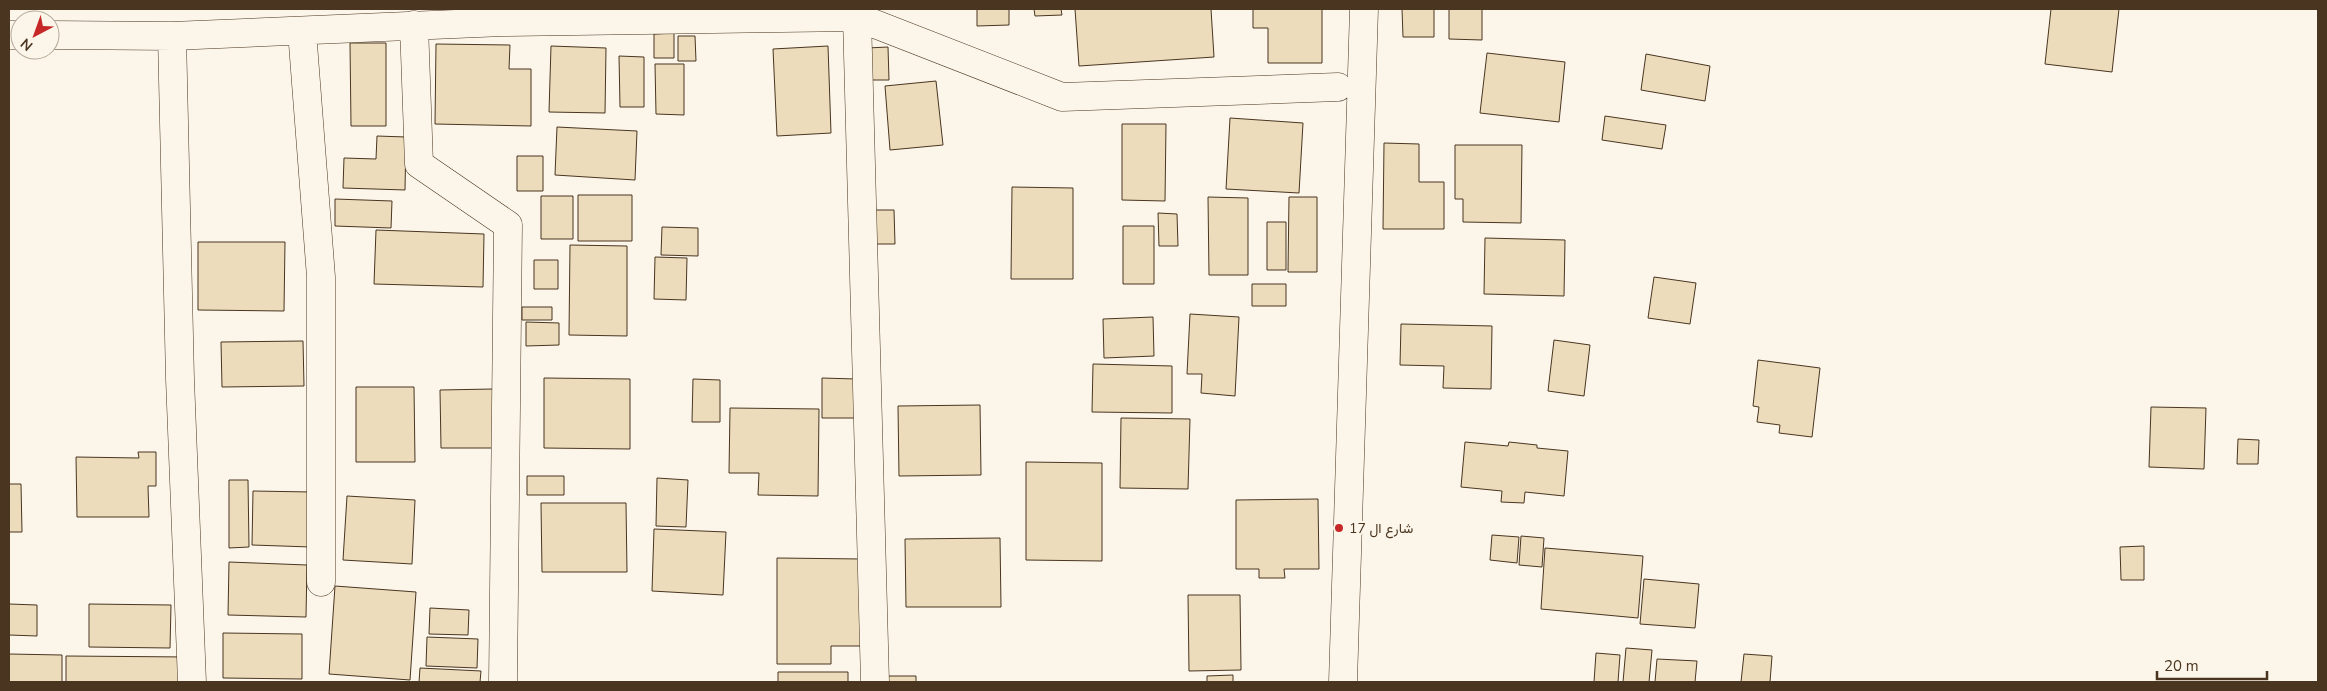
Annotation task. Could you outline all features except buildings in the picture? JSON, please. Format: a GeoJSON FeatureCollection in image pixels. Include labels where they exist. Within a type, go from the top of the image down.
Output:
{"type":"FeatureCollection","features":[{"type":"Feature","properties":{"kind":"street"},"geometry":{"type":"LineString","coordinates":[[1343,682],[1364,9]]}},
{"type":"Feature","properties":{"kind":"street"},"geometry":{"type":"LineString","coordinates":[[857,17],[875,682]]}},
{"type":"Feature","properties":{"kind":"street"},"geometry":{"type":"LineString","coordinates":[[60,35],[172,36],[503,22],[857,17],[1062,98],[1338,87]]}},
{"type":"Feature","properties":{"kind":"street"},"geometry":{"type":"LineString","coordinates":[[414,26],[419,164],[508,225],[503,682]]}},
{"type":"Feature","properties":{"kind":"street"},"geometry":{"type":"LineString","coordinates":[[302,31],[321,277],[321,582]]}},
{"type":"Feature","properties":{"kind":"street"},"geometry":{"type":"LineString","coordinates":[[172,36],[180,379],[192,682]]}},
{"type":"Feature","properties":{"kind":"place","name":"شارع ال 17"},"geometry":{"type":"Point","coordinates":[1339,528]}}]}
